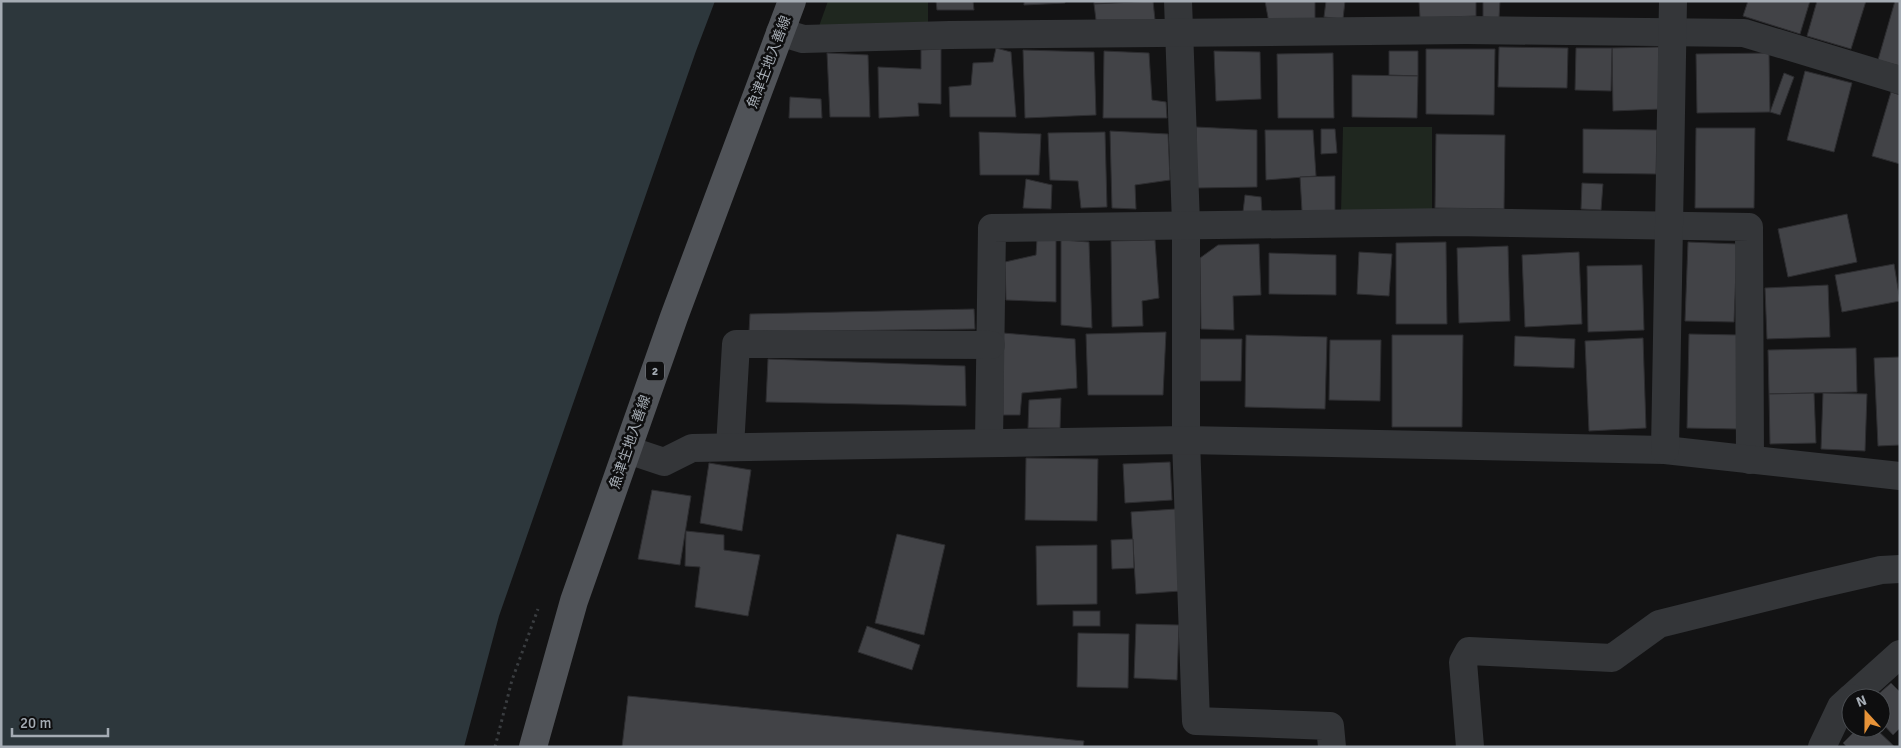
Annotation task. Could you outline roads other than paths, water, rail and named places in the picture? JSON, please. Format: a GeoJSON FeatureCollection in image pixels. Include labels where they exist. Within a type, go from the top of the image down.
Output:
{"type":"FeatureCollection","features":[{"type":"Feature","properties":{"kind":"main road","name":"魚津生地入善線"},"geometry":{"type":"LineString","coordinates":[[533,747],[574,601],[792,1]]}},
{"type":"Feature","properties":{"kind":"street"},"geometry":{"type":"LineString","coordinates":[[1178,1],[1186,224],[1186,440],[1196,721],[1330,726],[1332,747]]}},
{"type":"Feature","properties":{"kind":"street"},"geometry":{"type":"LineString","coordinates":[[1665,450],[1673,1]]}},
{"type":"Feature","properties":{"kind":"street"},"geometry":{"type":"LineString","coordinates":[[780,32],[802,40],[950,35],[1466,30],[1744,33],[1900,80]]}},
{"type":"Feature","properties":{"kind":"street"},"geometry":{"type":"LineString","coordinates":[[989,442],[992,228],[1453,222],[1749,227],[1750,460]]}},
{"type":"Feature","properties":{"kind":"street"},"geometry":{"type":"LineString","coordinates":[[730,447],[736,344],[991,345]]}},
{"type":"Feature","properties":{"kind":"street"},"geometry":{"type":"LineString","coordinates":[[628,450],[664,462],[692,448],[1186,440],[1665,450],[1900,476]]}},
{"type":"Feature","properties":{"kind":"street"},"geometry":{"type":"LineString","coordinates":[[1470,747],[1463,662],[1469,651],[1612,658],[1659,624],[1881,570],[1900,569]]}},
{"type":"Feature","properties":{"kind":"street"},"geometry":{"type":"LineString","coordinates":[[1862,688],[1900,654]]}},
{"type":"Feature","properties":{"kind":"street"},"geometry":{"type":"LineString","coordinates":[[1822,747],[1841,707]]}}]}
